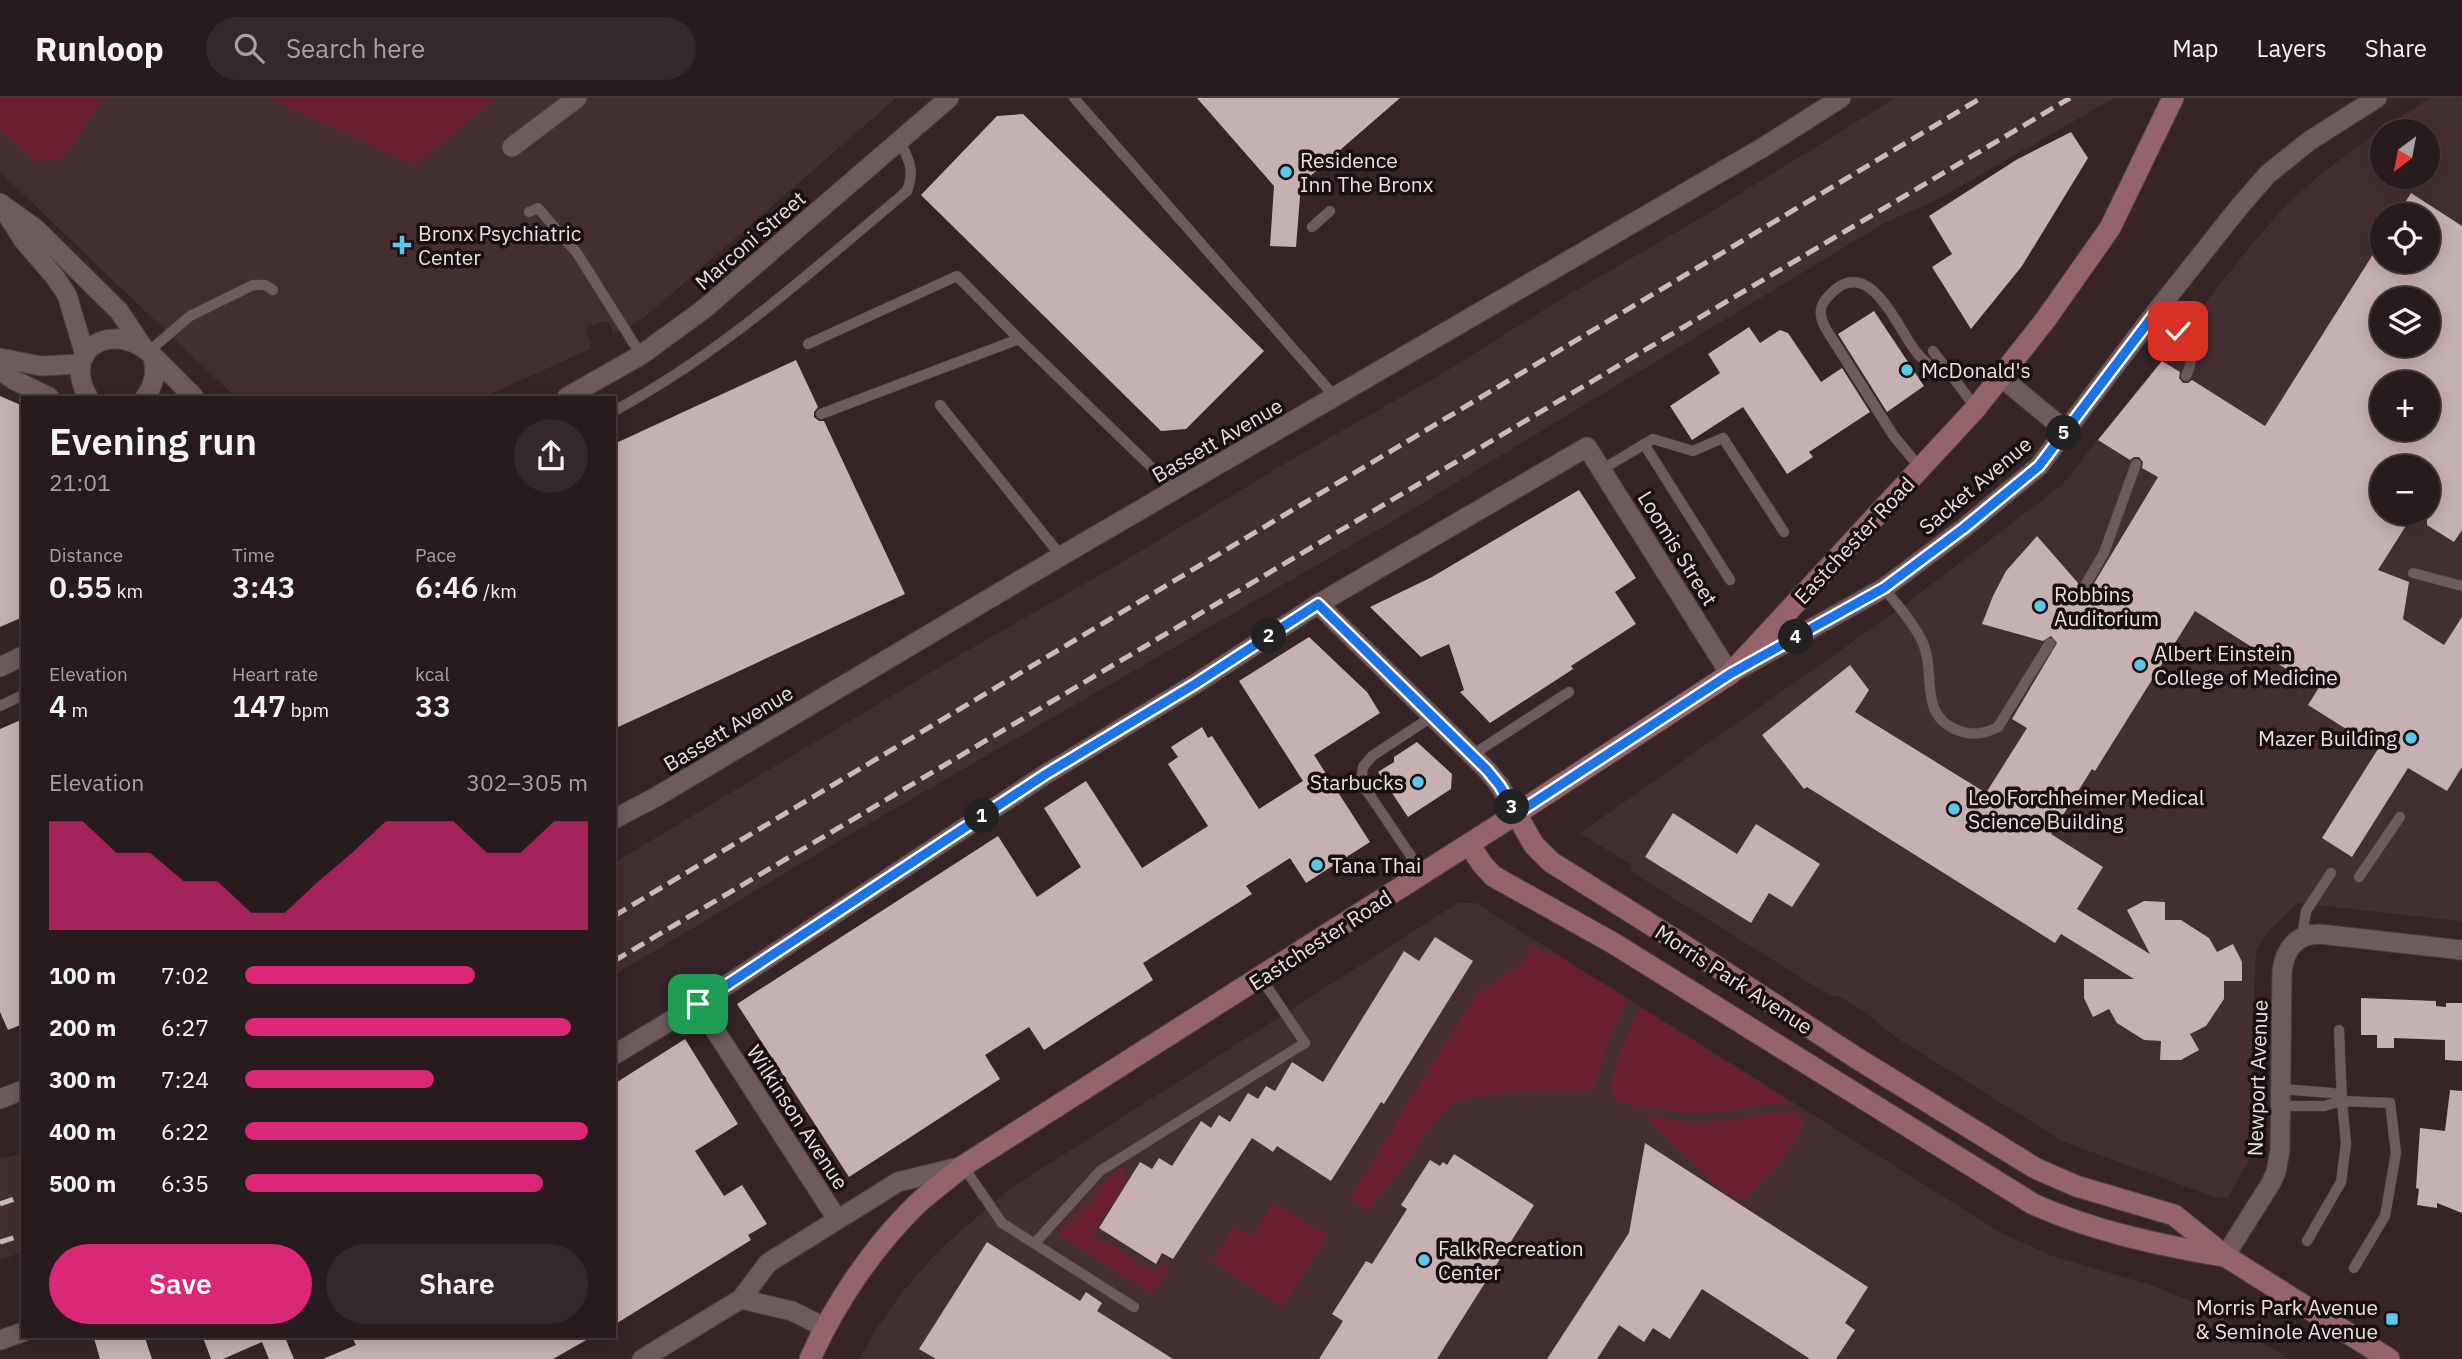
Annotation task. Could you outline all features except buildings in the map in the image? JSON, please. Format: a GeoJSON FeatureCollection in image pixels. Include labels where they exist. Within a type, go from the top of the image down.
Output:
{"type":"FeatureCollection","features":[{"type":"Feature","properties":{"kind":"main road","name":"Eastchester Road"},"geometry":{"type":"LineString","coordinates":[[810,1359],[837,1305],[877,1250],[916,1205],[962,1166],[1261,978],[1730,674],[1976,408],[2046,319],[2110,228],[2173,98]]}},
{"type":"Feature","properties":{"kind":"main road","name":"Morris Park Avenue"},"geometry":{"type":"LineString","coordinates":[[1516,814],[1534,845],[1550,862],[1864,1063],[2035,1168],[2076,1186],[2174,1215],[2225,1256],[2389,1359]]}},
{"type":"Feature","properties":{"kind":"main road","name":"Morris Park Avenue"},"geometry":{"type":"LineString","coordinates":[[1469,844],[1493,876],[1613,943],[2033,1204],[2070,1220],[2163,1246],[2225,1256]]}},
{"type":"Feature","properties":{"kind":"street"},"geometry":{"type":"LineString","coordinates":[[512,147],[577,98]]}},
{"type":"Feature","properties":{"kind":"street","name":"Marconi Street"},"geometry":{"type":"LineString","coordinates":[[569,396],[673,334],[733,286],[949,98]]}},
{"type":"Feature","properties":{"kind":"street","name":"Bassett Avenue"},"geometry":{"type":"LineString","coordinates":[[616,818],[668,790],[1061,556],[1762,148],[1842,98]]}},
{"type":"Feature","properties":{"kind":"street","name":"Sacket Avenue"},"geometry":{"type":"LineString","coordinates":[[1730,674],[1884,588],[1964,528],[2039,466],[2155,313],[2239,206],[2268,174],[2309,141],[2377,98]]}},
{"type":"Feature","properties":{"kind":"street"},"geometry":{"type":"LineString","coordinates":[[0,203],[36,229],[120,311],[148,352],[193,396]]}},
{"type":"Feature","properties":{"kind":"street"},"geometry":{"type":"LineString","coordinates":[[0,203],[24,241],[67,295],[83,359],[83,384],[89,396]]}},
{"type":"Feature","properties":{"kind":"street"},"geometry":{"type":"LineString","coordinates":[[83,359],[90,347],[107,338],[124,339],[148,352]]}},
{"type":"Feature","properties":{"kind":"street"},"geometry":{"type":"LineString","coordinates":[[146,396],[153,384],[148,352]]}},
{"type":"Feature","properties":{"kind":"street"},"geometry":{"type":"LineString","coordinates":[[0,358],[41,366],[83,359]]}},
{"type":"Feature","properties":{"kind":"street"},"geometry":{"type":"LineString","coordinates":[[0,370],[47,396]]}},
{"type":"Feature","properties":{"kind":"street"},"geometry":{"type":"LineString","coordinates":[[2001,377],[2066,431]]}},
{"type":"Feature","properties":{"kind":"street","name":"Loomis Street"},"geometry":{"type":"LineString","coordinates":[[1318,604],[1587,447],[1730,674]]}},
{"type":"Feature","properties":{"kind":"street"},"geometry":{"type":"LineString","coordinates":[[616,1054],[698,1004],[1046,774],[1195,684],[1318,604]]}},
{"type":"Feature","properties":{"kind":"street","name":"Morris Park Avenue"},"geometry":{"type":"LineString","coordinates":[[1318,604],[1472,755],[1500,786],[1516,814]]}},
{"type":"Feature","properties":{"kind":"street"},"geometry":{"type":"LineString","coordinates":[[0,667],[21,657]]}},
{"type":"Feature","properties":{"kind":"street"},"geometry":{"type":"LineString","coordinates":[[2302,936],[2320,934],[2462,950]]}},
{"type":"Feature","properties":{"kind":"street","name":"Newport Avenue"},"geometry":{"type":"LineString","coordinates":[[2225,1256],[2276,1172],[2280,1150],[2283,962],[2290,947],[2302,936]]}},
{"type":"Feature","properties":{"kind":"street","name":"Wilkinson Avenue"},"geometry":{"type":"LineString","coordinates":[[698,1004],[837,1219]]}},
{"type":"Feature","properties":{"kind":"street"},"geometry":{"type":"LineString","coordinates":[[0,1100],[21,1091]]}},
{"type":"Feature","properties":{"kind":"street","name":"Eastchester Road"},"geometry":{"type":"LineString","coordinates":[[741,1299],[768,1263],[898,1182],[962,1166]]}},
{"type":"Feature","properties":{"kind":"street"},"geometry":{"type":"LineString","coordinates":[[642,1359],[741,1299],[792,1311],[824,1327]]}},
{"type":"Feature","properties":{"kind":"street"},"geometry":{"type":"LineString","coordinates":[[0,1340],[21,1333]]}},
{"type":"Feature","properties":{"kind":"lane"},"geometry":{"type":"LineString","coordinates":[[1074,98],[1336,398]]}},
{"type":"Feature","properties":{"kind":"lane"},"geometry":{"type":"LineString","coordinates":[[616,410],[661,386],[778,300],[907,191],[912,167],[900,141]]}},
{"type":"Feature","properties":{"kind":"lane"},"geometry":{"type":"LineString","coordinates":[[529,212],[538,208],[577,253],[641,355]]}},
{"type":"Feature","properties":{"kind":"lane"},"geometry":{"type":"LineString","coordinates":[[1312,227],[1330,211]]}},
{"type":"Feature","properties":{"kind":"lane"},"geometry":{"type":"LineString","coordinates":[[808,344],[957,276],[1019,340],[1175,490]]}},
{"type":"Feature","properties":{"kind":"lane"},"geometry":{"type":"LineString","coordinates":[[1921,469],[1893,435],[1826,329],[1821,318],[1822,304],[1836,289],[1847,284],[1866,284],[1885,304],[1917,354],[1937,372],[1947,369]]}},
{"type":"Feature","properties":{"kind":"lane"},"geometry":{"type":"LineString","coordinates":[[148,352],[190,316],[253,285],[265,285],[273,290]]}},
{"type":"Feature","properties":{"kind":"lane"},"geometry":{"type":"LineString","coordinates":[[2155,313],[2184,335],[2192,349],[2193,362],[2186,376]]}},
{"type":"Feature","properties":{"kind":"lane"},"geometry":{"type":"LineString","coordinates":[[821,414],[1019,340]]}},
{"type":"Feature","properties":{"kind":"lane"},"geometry":{"type":"LineString","coordinates":[[1933,351],[1976,408]]}},
{"type":"Feature","properties":{"kind":"lane"},"geometry":{"type":"LineString","coordinates":[[940,405],[1061,556]]}},
{"type":"Feature","properties":{"kind":"lane"},"geometry":{"type":"LineString","coordinates":[[1601,470],[1653,439],[1693,451],[1723,438],[1784,532]]}},
{"type":"Feature","properties":{"kind":"lane"},"geometry":{"type":"LineString","coordinates":[[1644,444],[1730,580]]}},
{"type":"Feature","properties":{"kind":"lane"},"geometry":{"type":"LineString","coordinates":[[2083,589],[2104,553],[2136,464]]}},
{"type":"Feature","properties":{"kind":"lane"},"geometry":{"type":"LineString","coordinates":[[2413,573],[2462,586]]}},
{"type":"Feature","properties":{"kind":"lane"},"geometry":{"type":"LineString","coordinates":[[1884,588],[1923,642],[1929,664],[1932,708],[1942,722],[1967,734],[1985,734],[1998,727],[2050,643]]}},
{"type":"Feature","properties":{"kind":"lane"},"geometry":{"type":"LineString","coordinates":[[1472,755],[1569,692]]}},
{"type":"Feature","properties":{"kind":"lane"},"geometry":{"type":"LineString","coordinates":[[0,706],[21,696]]}},
{"type":"Feature","properties":{"kind":"lane"},"geometry":{"type":"LineString","coordinates":[[1423,874],[1361,782],[1363,767],[1372,756],[1433,716]]}},
{"type":"Feature","properties":{"kind":"lane"},"geometry":{"type":"LineString","coordinates":[[2359,877],[2400,817]]}},
{"type":"Feature","properties":{"kind":"lane"},"geometry":{"type":"LineString","coordinates":[[2302,936],[2306,911],[2331,873]]}},
{"type":"Feature","properties":{"kind":"lane"},"geometry":{"type":"LineString","coordinates":[[1035,1243],[1100,1171],[1305,1042],[1261,978]]}},
{"type":"Feature","properties":{"kind":"lane"},"geometry":{"type":"LineString","coordinates":[[2307,1241],[2341,1182],[2346,1144],[2339,1030]]}},
{"type":"Feature","properties":{"kind":"lane"},"geometry":{"type":"LineString","coordinates":[[2281,1098],[2333,1093],[2342,1101]]}},
{"type":"Feature","properties":{"kind":"lane"},"geometry":{"type":"LineString","coordinates":[[2281,1098],[2324,1106],[2342,1101],[2390,1103],[2396,1153],[2385,1216],[2354,1268]]}},
{"type":"Feature","properties":{"kind":"lane"},"geometry":{"type":"LineString","coordinates":[[962,1166],[1002,1223],[1134,1307]]}},
{"type":"Feature","properties":{"kind":"shaded area","name":"Bronx Psychiatric Center"},"geometry":{"type":"Polygon","coordinates":[[[0,98],[896,98],[645,317],[612,334],[611,325],[605,321],[588,326],[586,334],[591,343],[590,349],[486,396],[234,396],[0,172],[0,98]]]}},
{"type":"Feature","properties":{"kind":"shaded area"},"geometry":{"type":"Polygon","coordinates":[[[0,98],[104,98],[64,157],[38,162],[0,130],[0,98]]]}},
{"type":"Feature","properties":{"kind":"shaded area"},"geometry":{"type":"Polygon","coordinates":[[[269,98],[497,98],[413,165],[269,98]]]}},
{"type":"Feature","properties":{"kind":"shaded area"},"geometry":{"type":"Polygon","coordinates":[[[1895,98],[2114,98],[1935,201],[1886,222],[1388,524],[856,831],[616,974],[616,862],[958,656],[1440,375],[1558,301],[1704,216],[1895,98]]]}},
{"type":"Feature","properties":{"kind":"shaded area","name":"Albert Einstein College of Medicine"},"geometry":{"type":"Polygon","coordinates":[[[2430,98],[2462,98],[2462,921],[2298,903],[2269,930],[2255,959],[2251,1157],[2228,1197],[2217,1198],[2064,1142],[1897,1038],[1866,1013],[1837,995],[1832,997],[1630,871],[1633,866],[1580,833],[1891,615],[2062,485],[2251,245],[2286,205],[2323,172],[2370,138],[2370,189],[2440,189],[2440,119],[2396,119],[2430,98]]]}},
{"type":"Feature","properties":{"kind":"shaded area"},"geometry":{"type":"Polygon","coordinates":[[[1458,903],[1476,903],[1998,1231],[2052,1256],[2151,1285],[2203,1306],[2289,1359],[859,1359],[900,1295],[938,1251],[1008,1190],[1458,903]]]}},
{"type":"Feature","properties":{"kind":"shaded area"},"geometry":{"type":"Polygon","coordinates":[[[1533,946],[1549,956],[1552,952],[1628,999],[1606,1046],[1594,1091],[1502,1093],[1467,1098],[1449,1108],[1438,1119],[1368,1211],[1350,1199],[1476,995],[1520,965],[1533,946]]]}},
{"type":"Feature","properties":{"kind":"shaded area"},"geometry":{"type":"Polygon","coordinates":[[[1641,1008],[1790,1102],[1693,1113],[1633,1106],[1617,1100],[1610,1089],[1612,1078],[1622,1047],[1641,1008]]]}},
{"type":"Feature","properties":{"kind":"shaded area"},"geometry":{"type":"Polygon","coordinates":[[[1798,1111],[1804,1125],[1776,1169],[1742,1202],[1716,1185],[1648,1119],[1655,1116],[1695,1124],[1798,1111]]]}},
{"type":"Feature","properties":{"kind":"shaded area"},"geometry":{"type":"Polygon","coordinates":[[[21,1154],[21,1253],[0,1260],[0,1159],[21,1154]]]}},
{"type":"Feature","properties":{"kind":"shaded area"},"geometry":{"type":"Polygon","coordinates":[[[1127,1165],[1123,1175],[1128,1178],[1093,1234],[1155,1272],[1162,1262],[1171,1267],[1152,1294],[1057,1234],[1109,1178],[1127,1165]]]}},
{"type":"Feature","properties":{"kind":"shaded area"},"geometry":{"type":"Polygon","coordinates":[[[1273,1203],[1328,1235],[1283,1307],[1212,1262],[1234,1226],[1252,1237],[1273,1203]]]}},
{"type":"Feature","properties":{"kind":"railway"},"geometry":{"type":"LineString","coordinates":[[616,915],[1981,98]]}},
{"type":"Feature","properties":{"kind":"railway"},"geometry":{"type":"LineString","coordinates":[[616,960],[2070,98]]}},
{"type":"Feature","properties":{"kind":"railway"},"geometry":{"type":"LineString","coordinates":[[0,1204],[21,1197]]}},
{"type":"Feature","properties":{"kind":"railway"},"geometry":{"type":"LineString","coordinates":[[0,1242],[21,1236]]}},
{"type":"Feature","properties":{"kind":"place","name":"Residence Inn The Bronx"},"geometry":{"type":"Point","coordinates":[1286,172]}},
{"type":"Feature","properties":{"kind":"place","name":"Bronx Psychiatric Center"},"geometry":{"type":"Point","coordinates":[402,245]}},
{"type":"Feature","properties":{"kind":"place","name":"McDonald's"},"geometry":{"type":"Point","coordinates":[1907,370]}},
{"type":"Feature","properties":{"kind":"place","name":"Robbins Auditorium"},"geometry":{"type":"Point","coordinates":[2040,606]}},
{"type":"Feature","properties":{"kind":"place","name":"Albert Einstein College of Medicine"},"geometry":{"type":"Point","coordinates":[2140,665]}},
{"type":"Feature","properties":{"kind":"place","name":"Mazer Building"},"geometry":{"type":"Point","coordinates":[2411,738]}},
{"type":"Feature","properties":{"kind":"place","name":"Starbucks"},"geometry":{"type":"Point","coordinates":[1418,782]}},
{"type":"Feature","properties":{"kind":"place","name":"Leo Forchheimer Medical Science Building"},"geometry":{"type":"Point","coordinates":[1954,809]}},
{"type":"Feature","properties":{"kind":"place","name":"Tana Thai"},"geometry":{"type":"Point","coordinates":[1317,865]}},
{"type":"Feature","properties":{"kind":"place","name":"Falk Recreation Center"},"geometry":{"type":"Point","coordinates":[1424,1260]}},
{"type":"Feature","properties":{"kind":"place","name":"Morris Park Avenue & Seminole Avenue"},"geometry":{"type":"Point","coordinates":[2392,1319]}},
{"type":"Feature","properties":{"kind":"route"},"geometry":{"type":"LineString","coordinates":[[698,1004],[1046,774],[1195,684],[1318,604],[1487,770],[1516,814],[1730,674],[1884,588],[1964,528],[2039,466],[2155,313],[2178,331]]}}]}
